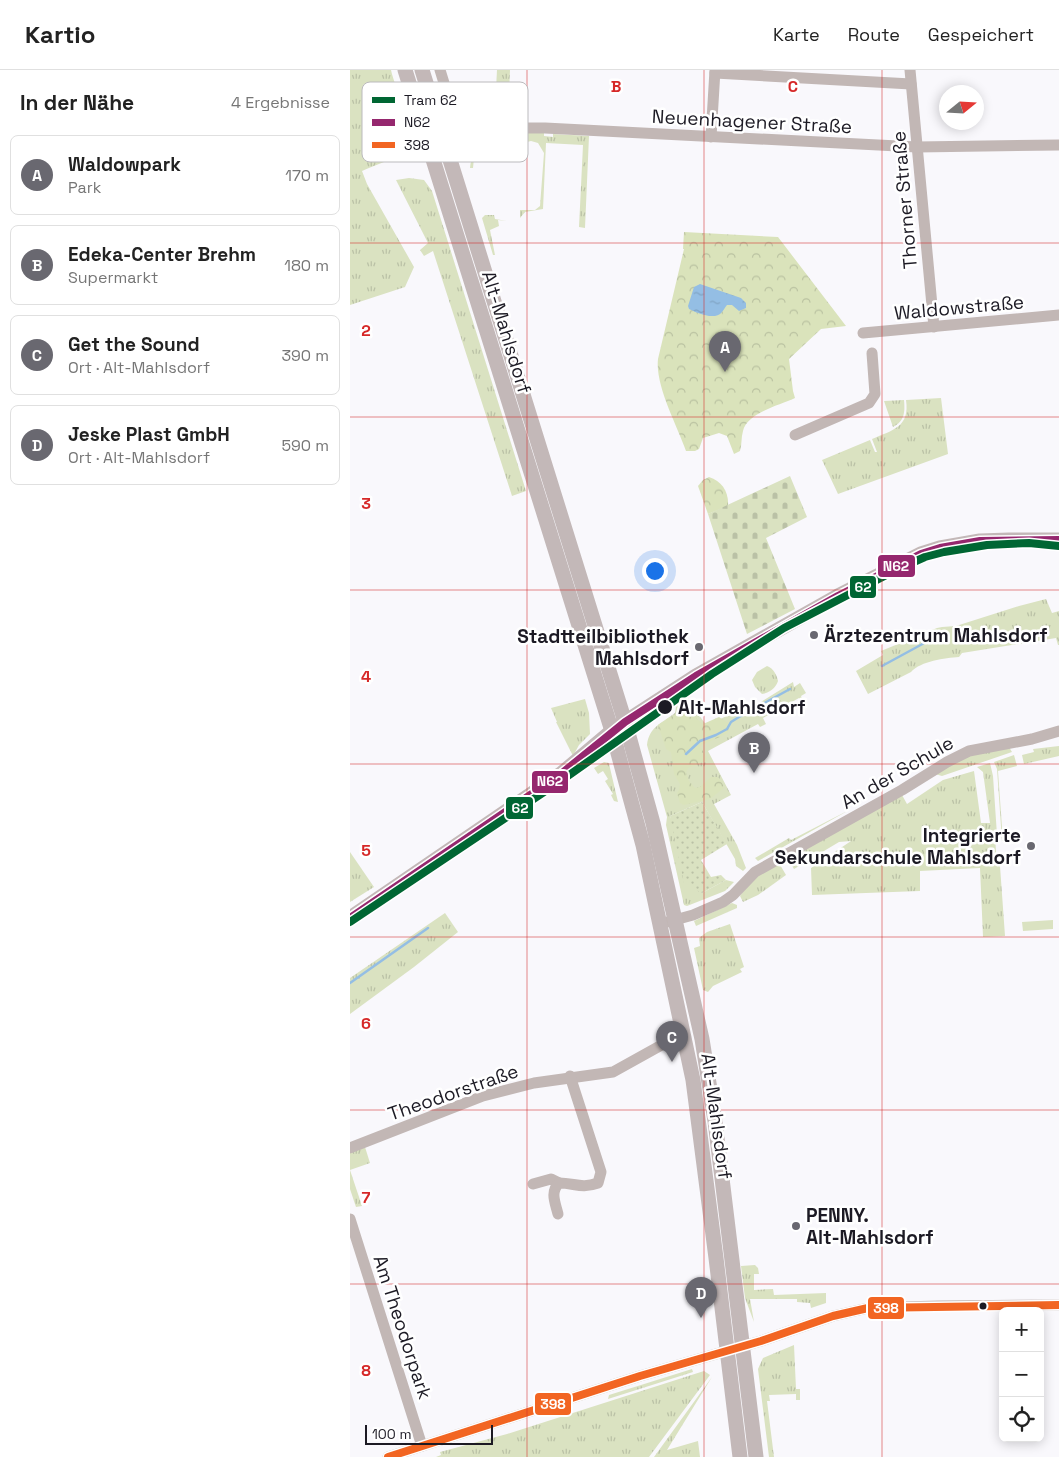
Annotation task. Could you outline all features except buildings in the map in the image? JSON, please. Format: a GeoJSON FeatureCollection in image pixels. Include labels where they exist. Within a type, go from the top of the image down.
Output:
{"type":"FeatureCollection","features":[{"type":"Feature","properties":{"kind":"main road","name":"Alt-Mahlsdorf"},"geometry":{"type":"LineString","coordinates":[[405,70],[409,82]]}},
{"type":"Feature","properties":{"kind":"main road","name":"Alt-Mahlsdorf"},"geometry":{"type":"LineString","coordinates":[[422,70],[426,82]]}},
{"type":"Feature","properties":{"kind":"main road","name":"Alt-Mahlsdorf"},"geometry":{"type":"LineString","coordinates":[[434,162],[612,731],[643,845],[703,1048],[716,1131],[756,1457]]}},
{"type":"Feature","properties":{"kind":"main road","name":"Alt-Mahlsdorf"},"geometry":{"type":"LineString","coordinates":[[450,162],[625,722],[653,823],[684,1035],[693,1080],[740,1457]]}},
{"type":"Feature","properties":{"kind":"main road"},"geometry":{"type":"LineString","coordinates":[[350,918],[561,774],[625,722],[758,639],[838,596],[922,554],[941,548],[980,541],[1059,540]]}},
{"type":"Feature","properties":{"kind":"street"},"geometry":{"type":"LineString","coordinates":[[440,70],[444,82]]}},
{"type":"Feature","properties":{"kind":"street","name":"Thorner Straße"},"geometry":{"type":"LineString","coordinates":[[910,70],[934,327]]}},
{"type":"Feature","properties":{"kind":"street"},"geometry":{"type":"LineString","coordinates":[[711,137],[715,72],[911,84]]}},
{"type":"Feature","properties":{"kind":"street","name":"Neuenhagener Straße"},"geometry":{"type":"LineString","coordinates":[[528,128],[917,147],[1059,145]]}},
{"type":"Feature","properties":{"kind":"street","name":"Waldowstraße"},"geometry":{"type":"LineString","coordinates":[[863,333],[1059,315]]}},
{"type":"Feature","properties":{"kind":"street"},"geometry":{"type":"LineString","coordinates":[[795,435],[869,403],[875,394],[872,353]]}},
{"type":"Feature","properties":{"kind":"street","name":"An der Schule"},"geometry":{"type":"LineString","coordinates":[[667,922],[693,915],[723,902],[733,895],[755,872],[905,789],[947,762],[969,751],[1032,739],[1059,731]]}},
{"type":"Feature","properties":{"kind":"street","name":"Theodorstraße"},"geometry":{"type":"LineString","coordinates":[[350,1148],[483,1096],[570,1076],[613,1072],[676,1037],[684,1035]]}},
{"type":"Feature","properties":{"kind":"street"},"geometry":{"type":"LineString","coordinates":[[533,1184],[551,1179],[559,1183],[570,1183],[582,1187],[598,1183],[601,1172],[570,1076]]}},
{"type":"Feature","properties":{"kind":"street"},"geometry":{"type":"LineString","coordinates":[[558,1214],[554,1188],[559,1183]]}},
{"type":"Feature","properties":{"kind":"street","name":"Am Theodorpark"},"geometry":{"type":"LineString","coordinates":[[350,1219],[422,1446]]}},
{"type":"Feature","properties":{"kind":"street"},"geometry":{"type":"LineString","coordinates":[[388,1457],[833,1316],[868,1308],[1059,1305]]}},
{"type":"Feature","properties":{"kind":"green space"},"geometry":{"type":"Polygon","coordinates":[[[350,70],[391,70],[395,82],[362,82],[362,162],[384,162],[362,171],[367,184],[414,267],[405,287],[350,305],[350,70]]]}},
{"type":"Feature","properties":{"kind":"green space"},"geometry":{"type":"Polygon","coordinates":[[[497,70],[510,70],[510,82],[496,82],[497,70]]]}},
{"type":"Feature","properties":{"kind":"green space"},"geometry":{"type":"Polygon","coordinates":[[[528,133],[544,133],[544,136],[553,137],[553,134],[589,136],[585,228],[579,227],[583,145],[546,143],[543,209],[525,212],[520,218],[520,210],[535,210],[540,206],[544,153],[538,143],[528,142],[528,133]]]}},
{"type":"Feature","properties":{"kind":"green space"},"geometry":{"type":"Polygon","coordinates":[[[409,178],[424,180],[432,191],[526,491],[512,496],[433,251],[424,256],[420,250],[428,243],[396,180],[409,178]]]}},
{"type":"Feature","properties":{"kind":"green space"},"geometry":{"type":"Polygon","coordinates":[[[485,215],[494,215],[495,219],[507,221],[498,220],[499,226],[490,230],[495,255],[493,255],[482,218],[485,215]]]}},
{"type":"Feature","properties":{"kind":"green space"},"geometry":{"type":"Polygon","coordinates":[[[684,232],[778,237],[846,326],[821,329],[789,359],[795,398],[765,410],[751,419],[743,431],[740,451],[734,454],[727,436],[719,433],[703,438],[699,449],[686,451],[660,381],[658,359],[684,249],[684,232]]]}},
{"type":"Feature","properties":{"kind":"green space"},"geometry":{"type":"Polygon","coordinates":[[[941,398],[948,454],[838,494],[822,460],[870,440],[875,452],[877,452],[872,439],[893,430],[903,422],[907,409],[906,400],[941,398]]]}},
{"type":"Feature","properties":{"kind":"green space"},"geometry":{"type":"Polygon","coordinates":[[[904,400],[902,419],[893,427],[884,401],[904,400]]]}},
{"type":"Feature","properties":{"kind":"green space"},"geometry":{"type":"Polygon","coordinates":[[[790,476],[807,517],[766,538],[795,609],[747,634],[708,514],[790,476]]]}},
{"type":"Feature","properties":{"kind":"green space"},"geometry":{"type":"Polygon","coordinates":[[[709,477],[718,481],[724,488],[728,506],[708,514],[698,486],[709,477]]]}},
{"type":"Feature","properties":{"kind":"green space"},"geometry":{"type":"Polygon","coordinates":[[[1046,599],[1052,613],[1059,611],[1059,645],[1056,638],[962,653],[959,657],[940,659],[921,665],[868,694],[856,671],[883,655],[881,651],[937,628],[956,626],[1046,599]]]}},
{"type":"Feature","properties":{"kind":"green space"},"geometry":{"type":"Polygon","coordinates":[[[767,666],[777,676],[778,681],[772,690],[762,694],[755,687],[752,680],[757,672],[767,666]]]}},
{"type":"Feature","properties":{"kind":"green space"},"geometry":{"type":"Polygon","coordinates":[[[793,682],[794,687],[800,683],[806,693],[801,696],[803,701],[801,703],[799,698],[763,718],[766,724],[760,727],[758,724],[708,751],[731,795],[714,804],[737,845],[746,868],[743,871],[736,866],[735,859],[702,802],[670,816],[702,893],[726,880],[734,882],[725,891],[687,906],[684,905],[666,825],[667,817],[647,745],[650,734],[657,726],[675,713],[676,707],[687,699],[707,726],[738,710],[740,715],[793,682]]]}},
{"type":"Feature","properties":{"kind":"green space"},"geometry":{"type":"Polygon","coordinates":[[[585,699],[589,713],[590,734],[579,745],[573,756],[551,708],[585,699]]]}},
{"type":"Feature","properties":{"kind":"green space"},"geometry":{"type":"Polygon","coordinates":[[[689,705],[697,719],[703,724],[719,717],[728,723],[729,731],[700,746],[707,758],[706,761],[688,768],[686,772],[689,781],[695,788],[700,787],[711,777],[718,777],[724,788],[710,799],[684,805],[680,803],[677,793],[680,784],[674,774],[671,752],[666,749],[658,725],[677,713],[681,706],[689,705]]]}},
{"type":"Feature","properties":{"kind":"green space"},"geometry":{"type":"Polygon","coordinates":[[[1059,746],[1059,756],[1024,764],[1022,755],[1034,752],[1033,749],[1059,746]]]}},
{"type":"Feature","properties":{"kind":"green space"},"geometry":{"type":"Polygon","coordinates":[[[1009,747],[1012,752],[942,776],[935,774],[968,755],[1009,747]]]}},
{"type":"Feature","properties":{"kind":"green space"},"geometry":{"type":"Polygon","coordinates":[[[1014,755],[1017,766],[998,771],[1002,841],[997,769],[994,762],[1014,755]]]}},
{"type":"Feature","properties":{"kind":"green space"},"geometry":{"type":"Polygon","coordinates":[[[604,762],[609,763],[618,802],[614,801],[611,795],[613,794],[605,781],[608,779],[603,771],[598,774],[594,768],[604,762]]]}},
{"type":"Feature","properties":{"kind":"green space"},"geometry":{"type":"Polygon","coordinates":[[[990,763],[993,776],[997,835],[995,835],[996,852],[999,852],[1005,936],[983,937],[980,868],[920,871],[920,891],[812,895],[811,868],[851,841],[839,842],[794,869],[788,859],[902,795],[907,804],[943,780],[974,771],[981,823],[990,823],[983,772],[977,767],[990,763]]]}},
{"type":"Feature","properties":{"kind":"green space"},"geometry":{"type":"Polygon","coordinates":[[[702,802],[727,844],[701,860],[711,877],[721,875],[726,880],[702,893],[684,883],[670,816],[702,802]]]}},
{"type":"Feature","properties":{"kind":"green space"},"geometry":{"type":"Polygon","coordinates":[[[851,809],[758,861],[755,858],[789,838],[791,840],[851,809]]]}},
{"type":"Feature","properties":{"kind":"green space"},"geometry":{"type":"Polygon","coordinates":[[[350,852],[374,887],[350,902],[350,852]]]}},
{"type":"Feature","properties":{"kind":"green space"},"geometry":{"type":"Polygon","coordinates":[[[779,863],[786,875],[758,895],[743,902],[740,896],[751,879],[779,863]]]}},
{"type":"Feature","properties":{"kind":"green space"},"geometry":{"type":"Polygon","coordinates":[[[732,903],[737,905],[737,908],[696,926],[694,921],[732,903]]]}},
{"type":"Feature","properties":{"kind":"green space"},"geometry":{"type":"Polygon","coordinates":[[[445,913],[458,932],[350,1014],[350,978],[445,913]]]}},
{"type":"Feature","properties":{"kind":"green space"},"geometry":{"type":"Polygon","coordinates":[[[1053,920],[1053,929],[1023,931],[1022,922],[1053,920]]]}},
{"type":"Feature","properties":{"kind":"green space"},"geometry":{"type":"Polygon","coordinates":[[[730,924],[744,967],[740,969],[742,972],[713,986],[708,992],[703,990],[694,948],[700,946],[699,938],[707,932],[730,924]]]}},
{"type":"Feature","properties":{"kind":"green space"},"geometry":{"type":"Polygon","coordinates":[[[365,1147],[370,1163],[350,1170],[350,1153],[365,1147]]]}},
{"type":"Feature","properties":{"kind":"green space"},"geometry":{"type":"Polygon","coordinates":[[[350,1170],[362,1206],[356,1207],[350,1189],[350,1170]]]}},
{"type":"Feature","properties":{"kind":"green space"},"geometry":{"type":"Polygon","coordinates":[[[755,1265],[758,1268],[759,1274],[754,1274],[754,1290],[773,1289],[774,1295],[826,1293],[826,1303],[811,1308],[810,1303],[797,1302],[797,1299],[750,1299],[754,1322],[745,1298],[741,1266],[755,1265]]]}},
{"type":"Feature","properties":{"kind":"green space"},"geometry":{"type":"Polygon","coordinates":[[[794,1345],[796,1389],[800,1389],[800,1400],[796,1400],[796,1394],[769,1395],[770,1401],[767,1401],[774,1457],[769,1457],[758,1369],[763,1358],[794,1345]]]}},
{"type":"Feature","properties":{"kind":"green space"},"geometry":{"type":"Polygon","coordinates":[[[692,1369],[693,1372],[608,1399],[609,1395],[692,1369]]]}},
{"type":"Feature","properties":{"kind":"green space"},"geometry":{"type":"Polygon","coordinates":[[[704,1371],[710,1375],[649,1457],[436,1457],[441,1455],[440,1452],[507,1434],[704,1371]]]}},
{"type":"Feature","properties":{"kind":"green space"},"geometry":{"type":"Polygon","coordinates":[[[712,1377],[667,1450],[698,1441],[700,1457],[654,1457],[712,1377]]]}},
{"type":"Feature","properties":{"kind":"water"},"geometry":{"type":"Polygon","coordinates":[[[700,284],[741,298],[746,303],[746,308],[739,311],[732,305],[727,305],[719,315],[715,316],[701,314],[689,309],[688,306],[694,287],[700,284]]]}},
{"type":"Feature","properties":{"kind":"waterway"},"geometry":{"type":"LineString","coordinates":[[882,666],[939,635]]}},
{"type":"Feature","properties":{"kind":"waterway"},"geometry":{"type":"LineString","coordinates":[[686,754],[700,741],[727,729],[731,722],[790,689]]}},
{"type":"Feature","properties":{"kind":"waterway"},"geometry":{"type":"LineString","coordinates":[[350,983],[428,928]]}},
{"type":"Feature","properties":{"kind":"tram line","name":"62"},"geometry":{"type":"LineString","coordinates":[[350,922],[565,778],[712,674],[784,628],[925,557],[987,545],[1029,543],[1059,546]]}},
{"type":"Feature","properties":{"kind":"transit line","name":"N62"},"geometry":{"type":"LineString","coordinates":[[350,918],[561,774],[625,722],[696,676],[838,596],[921,554],[940,548],[980,541],[1059,540]]}},
{"type":"Feature","properties":{"kind":"transit line","name":"398"},"geometry":{"type":"LineString","coordinates":[[388,1457],[640,1376],[761,1341],[833,1316],[868,1308],[1059,1305]]}},
{"type":"Feature","properties":{"kind":"place","name":"Waldowpark"},"geometry":{"type":"Point","coordinates":[725,372]}},
{"type":"Feature","properties":{"kind":"place","name":"Ärztezentrum Mahlsdorf"},"geometry":{"type":"Point","coordinates":[814,635]}},
{"type":"Feature","properties":{"kind":"place","name":"Stadtteilbibliothek Mahlsdorf"},"geometry":{"type":"Point","coordinates":[699,647]}},
{"type":"Feature","properties":{"kind":"place","name":"Alt-Mahlsdorf"},"geometry":{"type":"Point","coordinates":[665,707]}},
{"type":"Feature","properties":{"kind":"place","name":"Edeka-Center Brehm"},"geometry":{"type":"Point","coordinates":[754,773]}},
{"type":"Feature","properties":{"kind":"place","name":"Integrierte Sekundarschule Mahlsdorf"},"geometry":{"type":"Point","coordinates":[1031,846]}},
{"type":"Feature","properties":{"kind":"place","name":"Get the Sound"},"geometry":{"type":"Point","coordinates":[672,1062]}},
{"type":"Feature","properties":{"kind":"place","name":"PENNY. Alt-Mahlsdorf"},"geometry":{"type":"Point","coordinates":[796,1226]}},
{"type":"Feature","properties":{"kind":"place","name":"Jeske Plast GmbH"},"geometry":{"type":"Point","coordinates":[701,1318]}}]}
